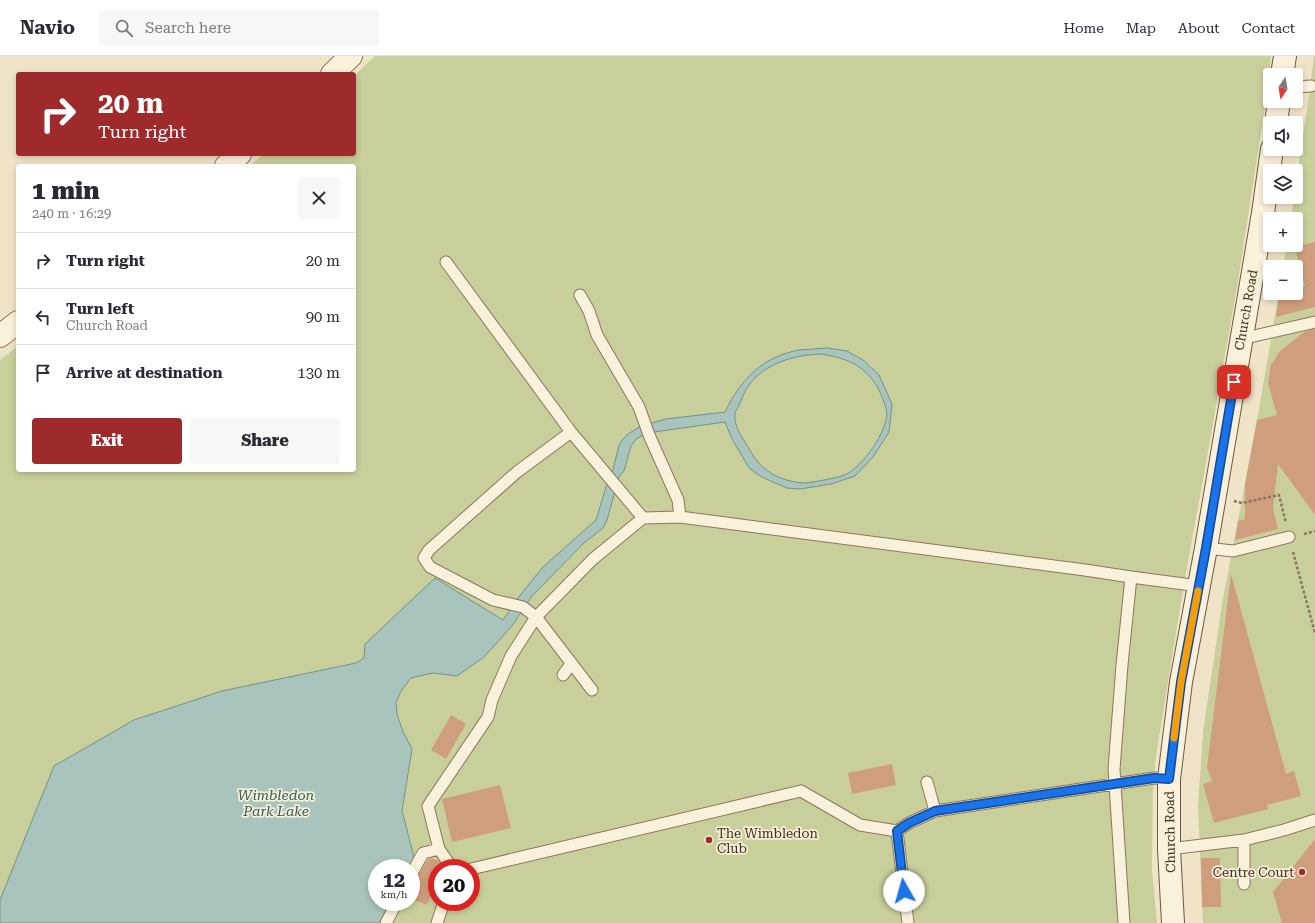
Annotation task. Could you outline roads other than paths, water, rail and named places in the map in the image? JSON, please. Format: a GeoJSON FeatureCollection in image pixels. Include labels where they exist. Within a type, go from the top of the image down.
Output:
{"type":"FeatureCollection","features":[{"type":"Feature","properties":{"kind":"street"},"geometry":{"type":"LineString","coordinates":[[334,72],[350,56]]}},
{"type":"Feature","properties":{"kind":"street"},"geometry":{"type":"LineString","coordinates":[[1283,68],[1285,56]]}},
{"type":"Feature","properties":{"kind":"street"},"geometry":{"type":"LineString","coordinates":[[228,164],[238,156]]}},
{"type":"Feature","properties":{"kind":"street","name":"Church Road"},"geometry":{"type":"LineString","coordinates":[[1173,923],[1169,849],[1169,779],[1181,682],[1206,548],[1263,213],[1271,156]]}},
{"type":"Feature","properties":{"kind":"street"},"geometry":{"type":"LineString","coordinates":[[0,336],[16,324]]}},
{"type":"Feature","properties":{"kind":"lane"},"geometry":{"type":"LineString","coordinates":[[1303,87],[1311,86]]}},
{"type":"Feature","properties":{"kind":"lane"},"geometry":{"type":"LineString","coordinates":[[446,262],[571,432],[643,518]]}},
{"type":"Feature","properties":{"kind":"lane"},"geometry":{"type":"LineString","coordinates":[[580,295],[589,311],[597,335],[639,407],[649,435],[678,500],[680,516]]}},
{"type":"Feature","properties":{"kind":"lane"},"geometry":{"type":"LineString","coordinates":[[1241,339],[1315,322]]}},
{"type":"Feature","properties":{"kind":"lane"},"geometry":{"type":"LineString","coordinates":[[571,432],[517,472],[429,550],[424,558],[430,567],[458,582],[493,600],[523,607],[536,617],[592,690]]}},
{"type":"Feature","properties":{"kind":"lane"},"geometry":{"type":"LineString","coordinates":[[446,859],[439,849],[428,806],[488,717],[492,700],[511,656],[536,617],[593,559],[643,518],[680,516],[1199,586]]}},
{"type":"Feature","properties":{"kind":"lane"},"geometry":{"type":"LineString","coordinates":[[1206,548],[1233,552],[1289,537]]}},
{"type":"Feature","properties":{"kind":"lane"},"geometry":{"type":"LineString","coordinates":[[1124,923],[1114,769],[1122,665],[1131,578]]}},
{"type":"Feature","properties":{"kind":"lane"},"geometry":{"type":"LineString","coordinates":[[564,675],[571,664]]}},
{"type":"Feature","properties":{"kind":"lane"},"geometry":{"type":"LineString","coordinates":[[480,866],[801,791],[860,825],[897,831],[909,823],[935,811],[1154,778],[1169,779]]}},
{"type":"Feature","properties":{"kind":"lane"},"geometry":{"type":"LineString","coordinates":[[927,782],[935,811]]}},
{"type":"Feature","properties":{"kind":"lane"},"geometry":{"type":"LineString","coordinates":[[1169,849],[1244,840],[1284,830],[1315,820]]}},
{"type":"Feature","properties":{"kind":"lane"},"geometry":{"type":"LineString","coordinates":[[897,831],[908,923]]}},
{"type":"Feature","properties":{"kind":"lane"},"geometry":{"type":"LineString","coordinates":[[1244,840],[1244,884]]}},
{"type":"Feature","properties":{"kind":"lane"},"geometry":{"type":"LineString","coordinates":[[419,859],[422,853],[439,849]]}},
{"type":"Feature","properties":{"kind":"lane"},"geometry":{"type":"LineString","coordinates":[[386,923],[392,911]]}},
{"type":"Feature","properties":{"kind":"lane"},"geometry":{"type":"LineString","coordinates":[[437,923],[441,911]]}},
{"type":"Feature","properties":{"kind":"water","name":"Wimbledon Park Lake"},"geometry":{"type":"Polygon","coordinates":[[[827,348],[847,351],[863,360],[879,375],[892,404],[889,432],[873,457],[855,476],[831,484],[800,489],[787,488],[760,476],[749,468],[732,439],[725,422],[654,432],[636,439],[631,446],[624,471],[619,477],[607,520],[603,528],[584,543],[532,596],[512,626],[484,657],[457,676],[433,673],[411,678],[401,691],[396,703],[397,714],[403,732],[412,749],[402,811],[414,857],[413,859],[368,859],[368,911],[386,911],[379,923],[0,923],[0,900],[54,766],[134,720],[222,691],[356,663],[364,658],[365,644],[435,578],[503,620],[518,598],[543,567],[596,520],[607,484],[612,474],[619,445],[628,434],[641,426],[666,419],[725,412],[738,389],[754,371],[774,358],[799,350],[827,348]],[[821,354],[791,358],[763,371],[755,378],[745,391],[735,413],[738,429],[755,459],[766,470],[780,478],[806,483],[847,474],[868,454],[883,430],[887,411],[878,388],[873,380],[861,368],[847,360],[821,354]]]}},
{"type":"Feature","properties":{"kind":"place","name":"The Wimbledon Club"},"geometry":{"type":"Point","coordinates":[709,840]}},
{"type":"Feature","properties":{"kind":"place","name":"Centre Court"},"geometry":{"type":"Point","coordinates":[1302,872]}}]}
